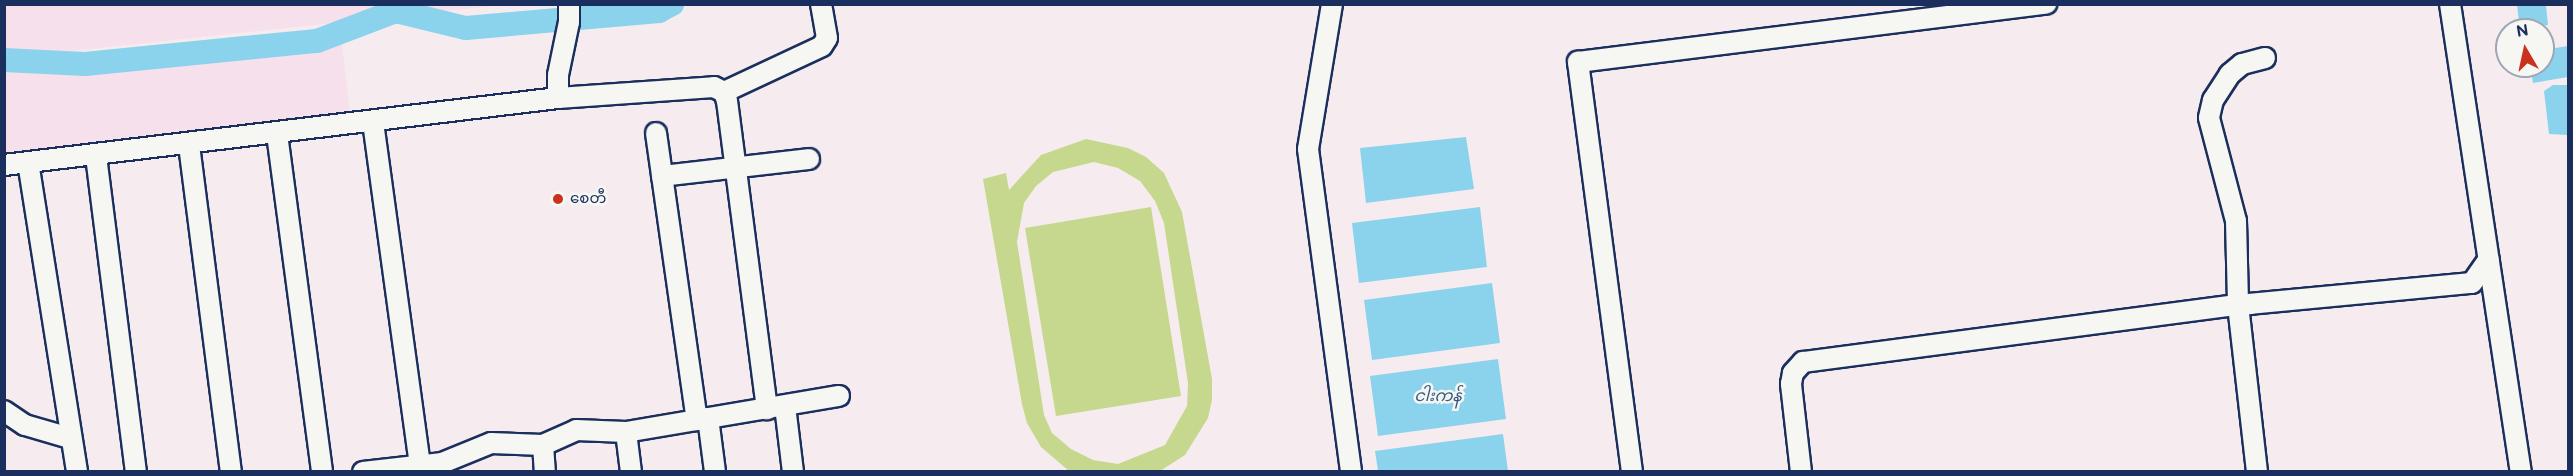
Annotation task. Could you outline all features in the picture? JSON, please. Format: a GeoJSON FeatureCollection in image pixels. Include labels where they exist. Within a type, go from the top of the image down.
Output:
{"type":"FeatureCollection","features":[{"type":"Feature","properties":{"kind":"street"},"geometry":{"type":"LineString","coordinates":[[4,165],[189,145],[558,98],[705,86],[724,92],[818,47],[827,38],[821,4]]}},
{"type":"Feature","properties":{"kind":"street"},"geometry":{"type":"LineString","coordinates":[[1332,4],[1308,149],[1351,471]]}},
{"type":"Feature","properties":{"kind":"street"},"geometry":{"type":"LineString","coordinates":[[1632,471],[1578,62],[2046,4]]}},
{"type":"Feature","properties":{"kind":"street"},"geometry":{"type":"LineString","coordinates":[[2450,4],[2521,471]]}},
{"type":"Feature","properties":{"kind":"street"},"geometry":{"type":"LineString","coordinates":[[558,98],[558,75],[569,13]]}},
{"type":"Feature","properties":{"kind":"street"},"geometry":{"type":"LineString","coordinates":[[2257,471],[2238,305],[2236,221],[2209,118],[2213,100],[2230,74],[2242,64],[2265,58]]}},
{"type":"Feature","properties":{"kind":"street"},"geometry":{"type":"LineString","coordinates":[[724,92],[776,407],[793,471]]}},
{"type":"Feature","properties":{"kind":"street"},"geometry":{"type":"LineString","coordinates":[[373,122],[420,465]]}},
{"type":"Feature","properties":{"kind":"street"},"geometry":{"type":"LineString","coordinates":[[656,132],[702,419],[715,471]]}},
{"type":"Feature","properties":{"kind":"street"},"geometry":{"type":"LineString","coordinates":[[277,134],[322,471]]}},
{"type":"Feature","properties":{"kind":"street"},"geometry":{"type":"LineString","coordinates":[[189,145],[231,471]]}},
{"type":"Feature","properties":{"kind":"street"},"geometry":{"type":"LineString","coordinates":[[96,156],[136,471]]}},
{"type":"Feature","properties":{"kind":"street"},"geometry":{"type":"LineString","coordinates":[[662,176],[809,159]]}},
{"type":"Feature","properties":{"kind":"street"},"geometry":{"type":"LineString","coordinates":[[28,162],[77,471]]}},
{"type":"Feature","properties":{"kind":"street"},"geometry":{"type":"LineString","coordinates":[[1801,471],[1791,384],[1793,373],[1803,362],[2238,305],[2472,283],[2488,259]]}},
{"type":"Feature","properties":{"kind":"street"},"geometry":{"type":"LineString","coordinates":[[363,471],[420,465],[443,467],[491,443],[543,445],[576,430],[626,432],[839,396]]}},
{"type":"Feature","properties":{"kind":"street"},"geometry":{"type":"LineString","coordinates":[[4,411],[25,425],[70,438]]}},
{"type":"Feature","properties":{"kind":"street"},"geometry":{"type":"LineString","coordinates":[[626,432],[631,471]]}},
{"type":"Feature","properties":{"kind":"street"},"geometry":{"type":"LineString","coordinates":[[543,445],[546,471]]}},
{"type":"Feature","properties":{"kind":"shaded area"},"geometry":{"type":"Polygon","coordinates":[[[5,4],[502,4],[502,5],[5,58],[5,4]]]}},
{"type":"Feature","properties":{"kind":"shaded area"},"geometry":{"type":"Polygon","coordinates":[[[342,45],[351,122],[5,164],[5,66],[342,45]]]}},
{"type":"Feature","properties":{"kind":"green space"},"geometry":{"type":"Polygon","coordinates":[[[1086,139],[1128,148],[1146,157],[1164,173],[1182,212],[1212,379],[1212,400],[1208,418],[1185,455],[1160,471],[1069,471],[1041,447],[1027,423],[983,179],[1006,173],[1009,190],[1041,155],[1086,139]],[[1094,162],[1053,172],[1036,186],[1024,203],[1017,242],[1044,415],[1052,433],[1071,449],[1093,460],[1118,464],[1165,445],[1187,406],[1188,383],[1164,223],[1155,201],[1140,181],[1118,168],[1094,162]]]}},
{"type":"Feature","properties":{"kind":"green space"},"geometry":{"type":"Polygon","coordinates":[[[1151,207],[1181,396],[1056,416],[1025,228],[1151,207]]]}},
{"type":"Feature","properties":{"kind":"water"},"geometry":{"type":"Polygon","coordinates":[[[2517,5],[2546,5],[2547,18],[2519,18],[2517,5]]]}},
{"type":"Feature","properties":{"kind":"water"},"geometry":{"type":"Polygon","coordinates":[[[2568,46],[2568,77],[2533,83],[2532,78],[2555,78],[2555,48],[2568,46]]]}},
{"type":"Feature","properties":{"kind":"water"},"geometry":{"type":"Polygon","coordinates":[[[2553,85],[2568,85],[2568,135],[2549,134],[2544,91],[2553,85]]]}},
{"type":"Feature","properties":{"kind":"water"},"geometry":{"type":"Polygon","coordinates":[[[1466,137],[1474,189],[1366,203],[1360,148],[1466,137]]]}},
{"type":"Feature","properties":{"kind":"water"},"geometry":{"type":"Polygon","coordinates":[[[1480,207],[1487,267],[1359,283],[1352,223],[1480,207]]]}},
{"type":"Feature","properties":{"kind":"water","name":"ငါးကန်"},"geometry":{"type":"Polygon","coordinates":[[[1492,283],[1500,343],[1372,360],[1364,300],[1492,283]]]}},
{"type":"Feature","properties":{"kind":"water","name":"ငါးကန်"},"geometry":{"type":"Polygon","coordinates":[[[1498,359],[1506,419],[1378,436],[1370,376],[1498,359]]]}},
{"type":"Feature","properties":{"kind":"water","name":"ငါးကန်"},"geometry":{"type":"Polygon","coordinates":[[[1503,434],[1508,471],[1378,471],[1375,451],[1503,434]]]}},
{"type":"Feature","properties":{"kind":"waterway"},"geometry":{"type":"LineString","coordinates":[[4,60],[85,64],[317,41],[396,11],[466,28],[659,11],[672,4]]}},
{"type":"Feature","properties":{"kind":"place","name":"စေတီ"},"geometry":{"type":"Point","coordinates":[558,199]}}]}
